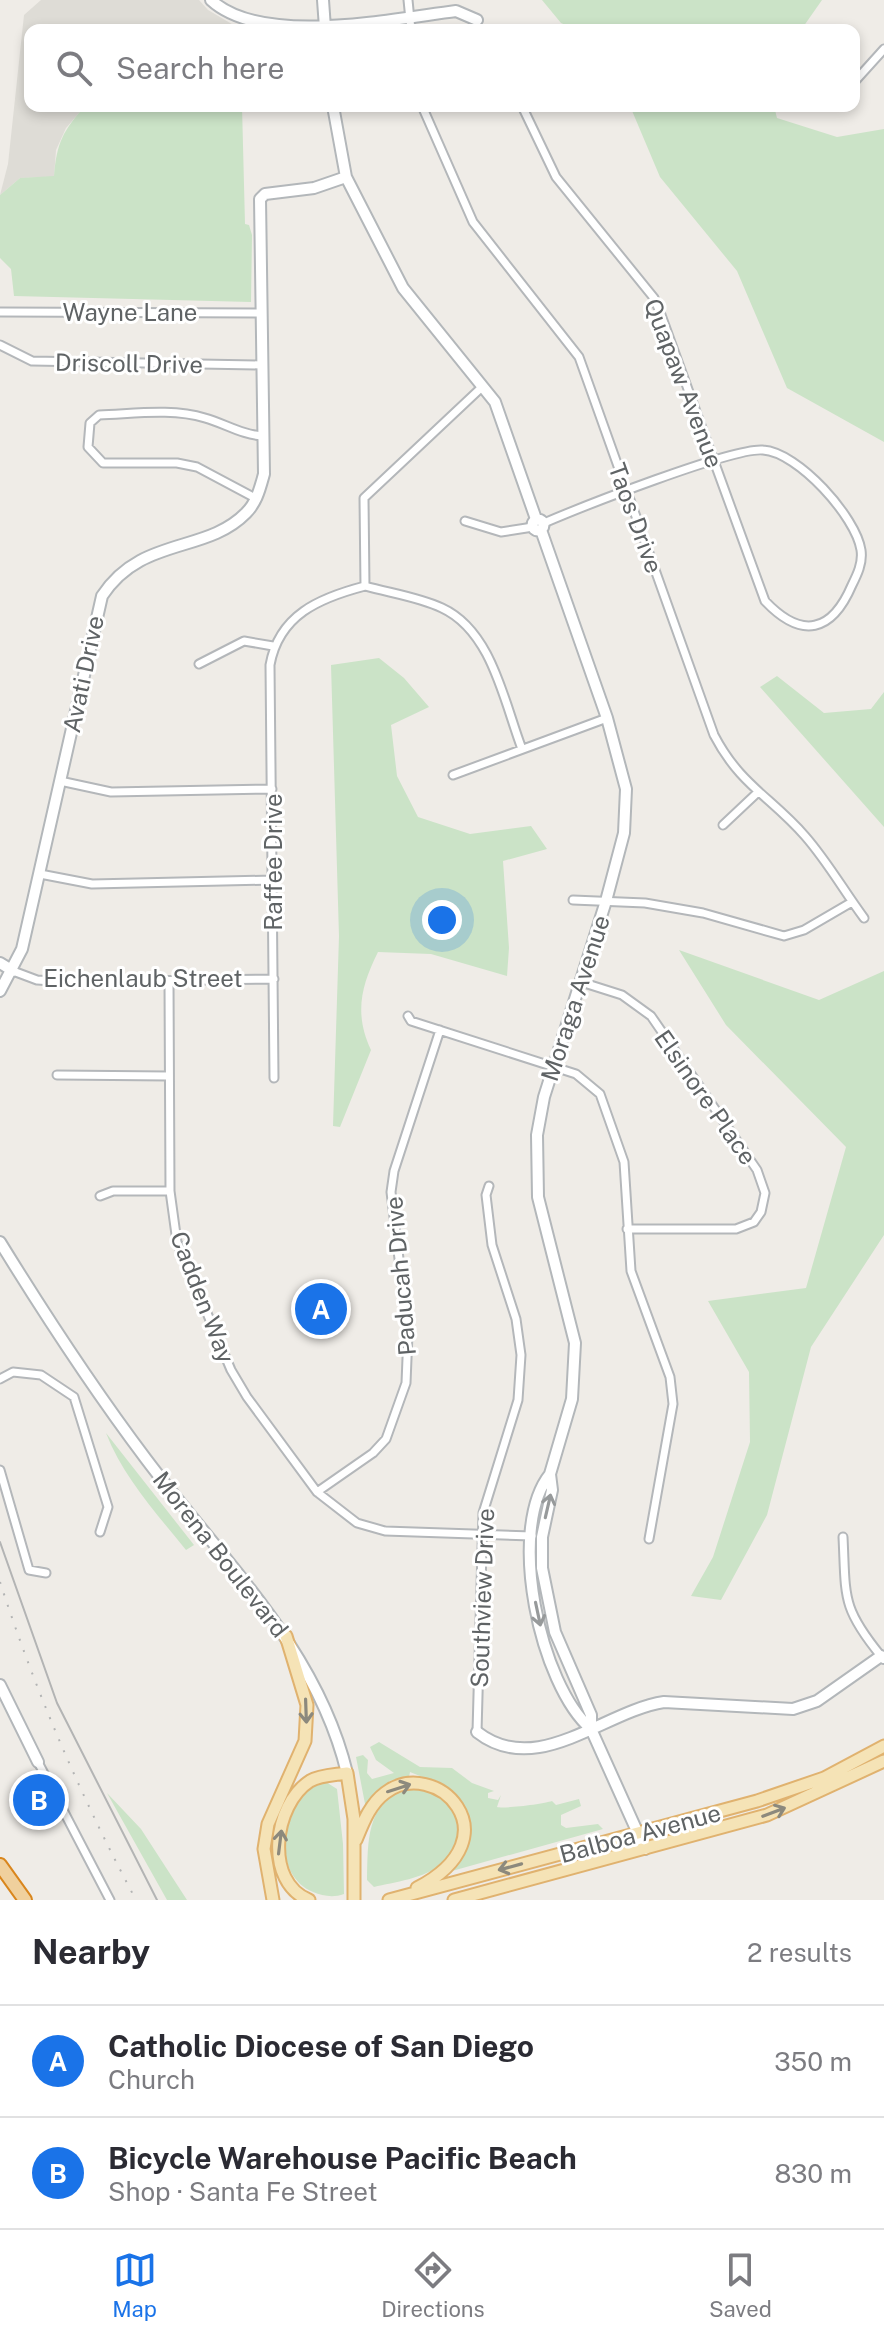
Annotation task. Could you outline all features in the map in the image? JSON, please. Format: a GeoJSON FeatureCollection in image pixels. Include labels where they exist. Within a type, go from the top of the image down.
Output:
{"type":"FeatureCollection","features":[{"type":"Feature","properties":{"kind":"highway"},"geometry":{"type":"LineString","coordinates":[[0,1865],[25,1900]]}},
{"type":"Feature","properties":{"kind":"main road"},"geometry":{"type":"LineString","coordinates":[[211,0],[252,22],[267,24]]}},
{"type":"Feature","properties":{"kind":"main road"},"geometry":{"type":"LineString","coordinates":[[323,0],[325,24]]}},
{"type":"Feature","properties":{"kind":"main road"},"geometry":{"type":"LineString","coordinates":[[350,24],[456,11],[477,20]]}},
{"type":"Feature","properties":{"kind":"main road","name":"Moraga Avenue"},"geometry":{"type":"LineString","coordinates":[[334,112],[346,177],[403,288],[482,387],[502,418],[622,767],[626,810],[606,901],[544,1097],[535,1166],[538,1197],[572,1328],[576,1367],[572,1399],[550,1474],[540,1487],[536,1536],[547,1602],[564,1656],[591,1715],[591,1729],[645,1849]]}},
{"type":"Feature","properties":{"kind":"main road"},"geometry":{"type":"LineString","coordinates":[[257,499],[264,474],[260,199],[268,193],[325,186],[346,177]]}},
{"type":"Feature","properties":{"kind":"main road","name":"Avati Drive"},"geometry":{"type":"LineString","coordinates":[[0,991],[22,949],[98,604],[113,579],[134,562],[232,524],[257,499]]}},
{"type":"Feature","properties":{"kind":"main road"},"geometry":{"type":"LineString","coordinates":[[0,963],[13,971]]}},
{"type":"Feature","properties":{"kind":"main road","name":"Morena Boulevard"},"geometry":{"type":"LineString","coordinates":[[0,1242],[138,1449],[286,1636],[327,1709],[347,1773],[355,1844],[354,1900]]}},
{"type":"Feature","properties":{"kind":"main road"},"geometry":{"type":"LineString","coordinates":[[273,1900],[264,1849],[268,1824],[305,1741],[307,1705],[286,1636]]}},
{"type":"Feature","properties":{"kind":"main road"},"geometry":{"type":"LineString","coordinates":[[477,1732],[508,1746],[527,1749],[570,1738],[647,1704],[664,1702],[793,1709],[817,1701],[882,1657]]}},
{"type":"Feature","properties":{"kind":"main road"},"geometry":{"type":"LineString","coordinates":[[0,1685],[38,1762]]}},
{"type":"Feature","properties":{"kind":"main road","name":"Balboa Avenue"},"geometry":{"type":"LineString","coordinates":[[393,1899],[757,1801],[824,1778],[883,1750]]}},
{"type":"Feature","properties":{"kind":"main road","name":"Balboa Avenue"},"geometry":{"type":"LineString","coordinates":[[454,1900],[767,1815],[883,1750]]}},
{"type":"Feature","properties":{"kind":"main road"},"geometry":{"type":"LineString","coordinates":[[309,1900],[295,1891],[283,1875],[278,1853],[282,1829],[291,1804],[305,1785],[313,1779],[347,1773]]}},
{"type":"Feature","properties":{"kind":"main road"},"geometry":{"type":"LineString","coordinates":[[355,1844],[375,1802],[396,1786],[428,1785],[453,1801],[464,1826],[457,1856],[438,1876],[393,1899]]}},
{"type":"Feature","properties":{"kind":"street"},"geometry":{"type":"LineString","coordinates":[[408,0],[411,24]]}},
{"type":"Feature","properties":{"kind":"street"},"geometry":{"type":"LineString","coordinates":[[477,20],[480,24]]}},
{"type":"Feature","properties":{"kind":"street"},"geometry":{"type":"LineString","coordinates":[[860,76],[884,49]]}},
{"type":"Feature","properties":{"kind":"street","name":"Taos Drive"},"geometry":{"type":"LineString","coordinates":[[425,112],[473,222],[579,357],[714,735],[726,759],[757,793],[806,837],[864,918]]}},
{"type":"Feature","properties":{"kind":"street","name":"Quapaw Avenue"},"geometry":{"type":"LineString","coordinates":[[525,112],[556,177],[654,298],[765,601],[779,616],[798,625],[828,622],[843,607],[860,568],[861,549],[835,498],[783,455],[765,449],[714,461]]}},
{"type":"Feature","properties":{"kind":"street","name":"Wayne Lane"},"geometry":{"type":"LineString","coordinates":[[0,312],[261,313]]}},
{"type":"Feature","properties":{"kind":"street","name":"Driscoll Drive"},"geometry":{"type":"LineString","coordinates":[[0,345],[32,361],[262,365]]}},
{"type":"Feature","properties":{"kind":"street"},"geometry":{"type":"LineString","coordinates":[[365,586],[364,498],[482,387]]}},
{"type":"Feature","properties":{"kind":"street"},"geometry":{"type":"LineString","coordinates":[[257,499],[197,467],[177,463],[103,463],[88,447],[88,439],[90,423],[99,415],[169,413],[203,417],[237,432],[264,436]]}},
{"type":"Feature","properties":{"kind":"street"},"geometry":{"type":"LineString","coordinates":[[465,521],[501,532],[539,525],[714,461]]}},
{"type":"Feature","properties":{"kind":"street"},"geometry":{"type":"LineString","coordinates":[[199,664],[244,641],[273,646],[284,626],[302,609],[365,586],[440,607],[471,630],[483,645],[522,749]]}},
{"type":"Feature","properties":{"kind":"street","name":"Raffee Drive"},"geometry":{"type":"LineString","coordinates":[[273,646],[270,665],[274,1078]]}},
{"type":"Feature","properties":{"kind":"street"},"geometry":{"type":"LineString","coordinates":[[453,775],[607,718]]}},
{"type":"Feature","properties":{"kind":"street"},"geometry":{"type":"LineString","coordinates":[[60,781],[111,792],[272,789]]}},
{"type":"Feature","properties":{"kind":"street"},"geometry":{"type":"LineString","coordinates":[[723,825],[757,793]]}},
{"type":"Feature","properties":{"kind":"street"},"geometry":{"type":"LineString","coordinates":[[40,874],[92,884],[272,880]]}},
{"type":"Feature","properties":{"kind":"street"},"geometry":{"type":"LineString","coordinates":[[573,900],[645,903],[703,913],[784,936],[804,930],[852,902]]}},
{"type":"Feature","properties":{"kind":"street","name":"Eichenlaub Street"},"geometry":{"type":"LineString","coordinates":[[13,971],[37,980],[68,982],[274,979]]}},
{"type":"Feature","properties":{"kind":"street","name":"Cadden Way"},"geometry":{"type":"LineString","coordinates":[[169,981],[170,1191],[177,1242],[231,1370],[317,1492],[357,1523],[385,1531],[536,1536]]}},
{"type":"Feature","properties":{"kind":"street","name":"Elsinore Place"},"geometry":{"type":"LineString","coordinates":[[581,982],[622,995],[651,1016],[757,1170],[765,1193],[761,1212],[743,1228],[627,1229]]}},
{"type":"Feature","properties":{"kind":"street"},"geometry":{"type":"LineString","coordinates":[[408,1016],[411,1021],[576,1074],[600,1094],[624,1162],[631,1271],[670,1377],[673,1404],[649,1539]]}},
{"type":"Feature","properties":{"kind":"street","name":"Paducah Drive"},"geometry":{"type":"LineString","coordinates":[[317,1492],[373,1453],[386,1439],[406,1383],[408,1334],[391,1192],[394,1171],[440,1030]]}},
{"type":"Feature","properties":{"kind":"street"},"geometry":{"type":"LineString","coordinates":[[57,1075],[168,1076]]}},
{"type":"Feature","properties":{"kind":"street","name":"Southview Drive"},"geometry":{"type":"LineString","coordinates":[[477,1732],[486,1497],[518,1400],[521,1355],[516,1319],[492,1245],[486,1195],[489,1186]]}},
{"type":"Feature","properties":{"kind":"street"},"geometry":{"type":"LineString","coordinates":[[100,1196],[113,1191],[170,1191]]}},
{"type":"Feature","properties":{"kind":"street"},"geometry":{"type":"LineString","coordinates":[[0,1379],[13,1372],[41,1375],[74,1397],[86,1445],[108,1507],[100,1532]]}},
{"type":"Feature","properties":{"kind":"street"},"geometry":{"type":"LineString","coordinates":[[0,1470],[29,1570],[46,1573]]}},
{"type":"Feature","properties":{"kind":"street"},"geometry":{"type":"LineString","coordinates":[[843,1537],[846,1599],[853,1620],[882,1657]]}},
{"type":"Feature","properties":{"kind":"street"},"geometry":{"type":"LineString","coordinates":[[38,1762],[110,1900]]}},
{"type":"Feature","properties":{"kind":"shaded area"},"geometry":{"type":"Polygon","coordinates":[[[41,0],[199,0],[208,10],[232,24],[24,24],[24,112],[80,112],[66,128],[56,150],[54,177],[20,178],[0,195],[8,164],[24,15],[41,0]]]}},
{"type":"Feature","properties":{"kind":"green space"},"geometry":{"type":"Polygon","coordinates":[[[542,0],[822,0],[805,24],[561,23],[542,0]]]}},
{"type":"Feature","properties":{"kind":"green space"},"geometry":{"type":"Polygon","coordinates":[[[80,112],[242,112],[245,224],[249,225],[252,235],[251,302],[14,296],[11,269],[0,258],[0,195],[20,178],[54,176],[62,138],[80,112]]]}},
{"type":"Feature","properties":{"kind":"green space"},"geometry":{"type":"Polygon","coordinates":[[[633,112],[776,112],[777,118],[837,137],[884,129],[884,442],[787,388],[737,271],[660,177],[633,112]]]}},
{"type":"Feature","properties":{"kind":"green space"},"geometry":{"type":"Polygon","coordinates":[[[379,658],[404,678],[429,707],[391,725],[397,776],[418,817],[470,834],[531,826],[547,849],[503,861],[509,948],[507,976],[431,954],[378,952],[367,977],[361,1012],[371,1050],[340,1127],[333,1126],[339,936],[331,665],[379,658]]]}},
{"type":"Feature","properties":{"kind":"green space"},"geometry":{"type":"Polygon","coordinates":[[[777,676],[824,713],[871,709],[884,692],[884,827],[760,687],[777,676]]]}},
{"type":"Feature","properties":{"kind":"green space"},"geometry":{"type":"Polygon","coordinates":[[[679,950],[819,1000],[884,971],[884,1235],[811,1347],[767,1515],[721,1600],[691,1596],[713,1557],[750,1442],[749,1372],[708,1301],[806,1288],[846,1147],[726,1025],[679,950]]]}},
{"type":"Feature","properties":{"kind":"green space"},"geometry":{"type":"Polygon","coordinates":[[[106,1433],[194,1545],[186,1550],[152,1509],[131,1480],[106,1433]]]}},
{"type":"Feature","properties":{"kind":"green space"},"geometry":{"type":"Polygon","coordinates":[[[379,1742],[420,1767],[452,1768],[472,1783],[494,1791],[488,1793],[488,1798],[498,1800],[501,1795],[497,1807],[552,1801],[556,1805],[579,1799],[581,1806],[561,1815],[561,1825],[566,1828],[598,1824],[603,1829],[452,1871],[466,1838],[445,1786],[410,1772],[409,1777],[389,1781],[391,1784],[366,1809],[356,1757],[363,1755],[368,1760],[367,1773],[372,1779],[394,1773],[376,1760],[370,1747],[379,1742]]]}},
{"type":"Feature","properties":{"kind":"green space"},"geometry":{"type":"Polygon","coordinates":[[[326,1782],[337,1789],[343,1844],[344,1894],[336,1896],[313,1892],[299,1882],[289,1868],[285,1851],[285,1834],[290,1816],[311,1789],[326,1782]]]}},
{"type":"Feature","properties":{"kind":"green space"},"geometry":{"type":"Polygon","coordinates":[[[405,1787],[431,1790],[449,1803],[457,1823],[455,1845],[443,1863],[427,1873],[374,1887],[367,1880],[372,1826],[383,1804],[405,1787]]]}},
{"type":"Feature","properties":{"kind":"green space"},"geometry":{"type":"Polygon","coordinates":[[[107,1793],[141,1829],[187,1900],[167,1900],[107,1793]]]}},
{"type":"Feature","properties":{"kind":"tram line"},"geometry":{"type":"LineString","coordinates":[[0,1542],[57,1703],[157,1900]]}},
{"type":"Feature","properties":{"kind":"railway"},"geometry":{"type":"LineString","coordinates":[[0,1582],[61,1744],[136,1900]]}},
{"type":"Feature","properties":{"kind":"place","name":"Catholic Diocese of San Diego"},"geometry":{"type":"Point","coordinates":[321,1309]}},
{"type":"Feature","properties":{"kind":"place","name":"Bicycle Warehouse Pacific Beach"},"geometry":{"type":"Point","coordinates":[39,1800]}}]}
